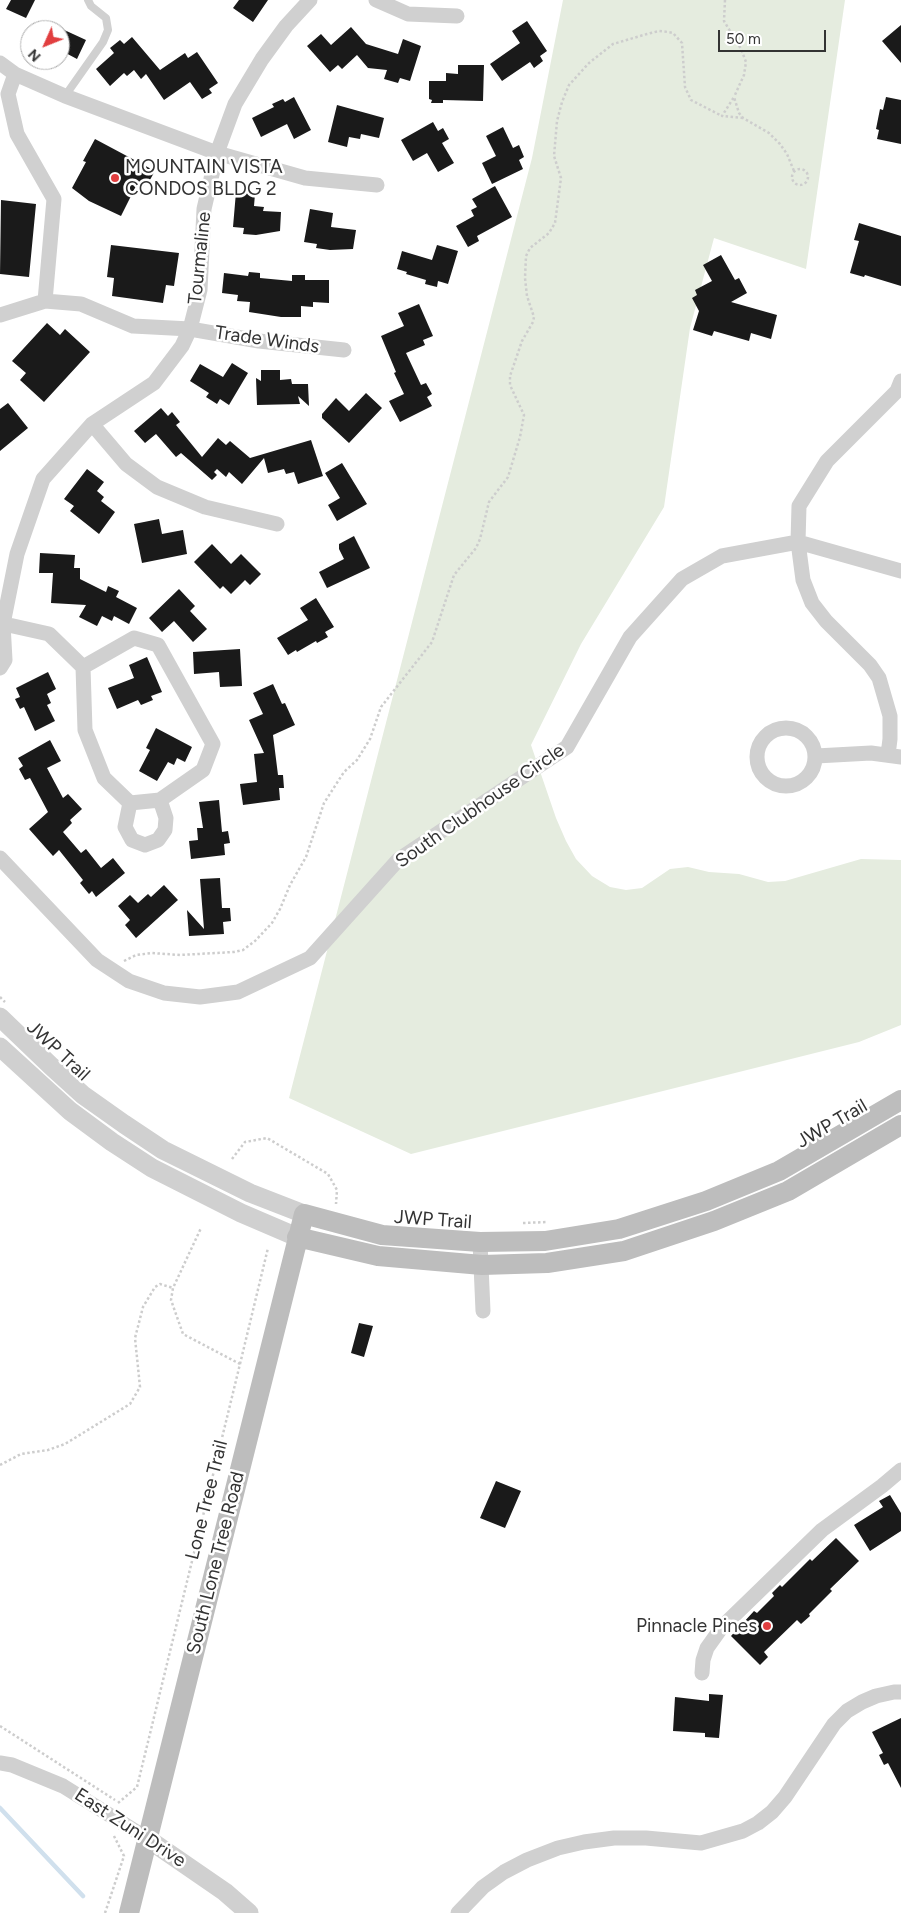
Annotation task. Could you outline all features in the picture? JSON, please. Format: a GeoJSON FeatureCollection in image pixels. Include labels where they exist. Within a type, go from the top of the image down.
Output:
{"type":"FeatureCollection","features":[{"type":"Feature","properties":{"kind":"main road"},"geometry":{"type":"LineString","coordinates":[[304,1214],[382,1235],[480,1242],[545,1241],[619,1229],[706,1201],[779,1171],[901,1100]]}},
{"type":"Feature","properties":{"kind":"main road"},"geometry":{"type":"LineString","coordinates":[[297,1237],[378,1256],[482,1266],[546,1263],[624,1250],[714,1221],[788,1191],[901,1125]]}},
{"type":"Feature","properties":{"kind":"main road","name":"South Lone Tree Road"},"geometry":{"type":"LineString","coordinates":[[129,1913],[304,1214]]}},
{"type":"Feature","properties":{"kind":"street","name":"Tourmaline"},"geometry":{"type":"LineString","coordinates":[[0,668],[6,660],[1,625],[17,554],[43,479],[92,424],[154,383],[182,346],[190,330],[200,290],[204,210],[217,153],[235,104],[258,66],[286,26],[310,0]]}},
{"type":"Feature","properties":{"kind":"street"},"geometry":{"type":"LineString","coordinates":[[376,0],[408,14],[457,16]]}},
{"type":"Feature","properties":{"kind":"street"},"geometry":{"type":"LineString","coordinates":[[0,63],[14,74],[65,96],[217,153],[305,178],[377,185]]}},
{"type":"Feature","properties":{"kind":"street"},"geometry":{"type":"LineString","coordinates":[[0,315],[45,301],[54,199],[17,134],[8,94],[14,74]]}},
{"type":"Feature","properties":{"kind":"street","name":"Trade Winds"},"geometry":{"type":"LineString","coordinates":[[45,301],[81,304],[133,326],[190,330],[259,341],[344,350]]}},
{"type":"Feature","properties":{"kind":"street"},"geometry":{"type":"LineString","coordinates":[[816,756],[871,753],[894,756],[890,739],[890,716],[879,678],[870,665],[826,621],[812,603],[803,580],[798,542],[799,506],[826,461],[897,391],[901,381]]}},
{"type":"Feature","properties":{"kind":"street"},"geometry":{"type":"LineString","coordinates":[[92,424],[126,464],[157,487],[204,507],[277,524]]}},
{"type":"Feature","properties":{"kind":"street","name":"South Clubhouse Circle"},"geometry":{"type":"LineString","coordinates":[[0,858],[97,960],[129,981],[164,993],[200,997],[238,992],[310,958],[398,860],[567,747],[630,637],[682,579],[722,556],[798,542],[901,571]]}},
{"type":"Feature","properties":{"kind":"street"},"geometry":{"type":"LineString","coordinates":[[1,625],[49,634],[83,667],[85,730],[104,778],[130,803],[160,800],[203,770],[213,744],[158,645],[134,638],[83,667]]}},
{"type":"Feature","properties":{"kind":"street"},"geometry":{"type":"LineString","coordinates":[[130,803],[125,827],[132,840],[145,845],[158,840],[166,830],[166,818],[160,800]]}},
{"type":"Feature","properties":{"kind":"street"},"geometry":{"type":"LineString","coordinates":[[5,1011],[83,1095],[132,1129],[163,1150],[250,1193],[304,1214]]}},
{"type":"Feature","properties":{"kind":"street"},"geometry":{"type":"LineString","coordinates":[[0,1047],[70,1111],[136,1158],[241,1213],[297,1237]]}},
{"type":"Feature","properties":{"kind":"street"},"geometry":{"type":"LineString","coordinates":[[480,1242],[483,1311]]}},
{"type":"Feature","properties":{"kind":"street"},"geometry":{"type":"LineString","coordinates":[[702,1673],[703,1660],[707,1648],[722,1627],[822,1530],[901,1470]]}},
{"type":"Feature","properties":{"kind":"street"},"geometry":{"type":"LineString","coordinates":[[458,1913],[483,1887],[504,1872],[527,1860],[558,1848],[614,1838],[646,1838],[701,1843],[744,1831],[772,1812],[785,1797],[834,1724],[847,1711],[876,1696],[901,1692]]}},
{"type":"Feature","properties":{"kind":"street","name":"East Zuni Drive"},"geometry":{"type":"LineString","coordinates":[[0,1763],[12,1765],[63,1786],[148,1839],[225,1892],[249,1913]]}},
{"type":"Feature","properties":{"kind":"lane"},"geometry":{"type":"LineString","coordinates":[[65,96],[103,42],[108,30],[106,18],[91,6],[88,0]]}},
{"type":"Feature","properties":{"kind":"path"},"geometry":{"type":"LineString","coordinates":[[722,116],[734,97],[744,75],[746,62],[741,49],[724,21],[725,0]]}},
{"type":"Feature","properties":{"kind":"path"},"geometry":{"type":"LineString","coordinates":[[122,965],[128,958],[136,955],[152,953],[180,956],[234,952],[243,950],[255,941],[272,923],[280,910],[290,885],[306,857],[324,803],[344,772],[357,760],[370,739],[381,707],[432,642],[451,581],[460,566],[476,548],[489,502],[508,477],[520,437],[524,415],[512,390],[510,376],[522,341],[534,317],[527,296],[525,278],[526,256],[530,248],[549,233],[555,223],[561,178],[554,156],[557,121],[562,102],[570,85],[589,63],[613,44],[659,31],[668,32],[673,33],[682,43],[685,87],[691,100],[722,116],[743,118]]}},
{"type":"Feature","properties":{"kind":"path"},"geometry":{"type":"LineString","coordinates":[[734,97],[739,113],[743,118],[769,133],[780,144],[787,154],[794,171],[792,176],[794,182],[798,185],[805,182],[807,175],[804,171],[799,169],[794,171]]}},
{"type":"Feature","properties":{"kind":"path","name":"JWP Trail"},"geometry":{"type":"LineString","coordinates":[[0,997],[5,1011]]}},
{"type":"Feature","properties":{"kind":"path"},"geometry":{"type":"LineString","coordinates":[[232,1159],[245,1142],[267,1138],[328,1174],[337,1190],[336,1206]]}},
{"type":"Feature","properties":{"kind":"path"},"geometry":{"type":"LineString","coordinates":[[522,1223],[549,1222]]}},
{"type":"Feature","properties":{"kind":"path"},"geometry":{"type":"LineString","coordinates":[[201,1228],[173,1288],[171,1300],[183,1334],[240,1364]]}},
{"type":"Feature","properties":{"kind":"path","name":"Lone Tree Trail"},"geometry":{"type":"LineString","coordinates":[[0,1726],[119,1802],[137,1787],[268,1248]]}},
{"type":"Feature","properties":{"kind":"path"},"geometry":{"type":"LineString","coordinates":[[0,1465],[21,1454],[48,1450],[65,1444],[130,1404],[140,1387],[135,1338],[142,1307],[155,1287],[160,1284],[173,1288]]}},
{"type":"Feature","properties":{"kind":"path"},"geometry":{"type":"LineString","coordinates":[[105,1913],[124,1856],[110,1831]]}},
{"type":"Feature","properties":{"kind":"shaded area"},"geometry":{"type":"Polygon","coordinates":[[[563,0],[845,0],[806,269],[714,238],[690,328],[664,507],[581,644],[531,745],[556,818],[576,859],[592,876],[610,887],[626,890],[642,888],[670,869],[688,867],[709,872],[739,874],[768,882],[785,881],[861,859],[901,860],[901,1025],[859,1042],[411,1154],[289,1098],[532,158],[563,0]]]}},
{"type":"Feature","properties":{"kind":"building"},"geometry":{"type":"Polygon","coordinates":[[[11,0],[35,0],[26,18],[6,9],[11,0]]]}},
{"type":"Feature","properties":{"kind":"building"},"geometry":{"type":"Polygon","coordinates":[[[239,0],[268,0],[253,22],[233,8],[239,0]]]}},
{"type":"Feature","properties":{"kind":"building"},"geometry":{"type":"Polygon","coordinates":[[[527,21],[547,51],[540,56],[543,61],[534,68],[530,62],[502,81],[490,64],[520,43],[512,31],[527,21]]]}},
{"type":"Feature","properties":{"kind":"building"},"geometry":{"type":"Polygon","coordinates":[[[901,25],[901,63],[882,41],[901,25]]]}},
{"type":"Feature","properties":{"kind":"building"},"geometry":{"type":"Polygon","coordinates":[[[351,27],[366,44],[398,54],[403,39],[421,46],[410,81],[400,78],[398,83],[384,79],[387,70],[368,68],[357,55],[342,69],[338,65],[330,72],[307,46],[321,34],[331,45],[351,27]]]}},
{"type":"Feature","properties":{"kind":"building"},"geometry":{"type":"Polygon","coordinates":[[[70,33],[86,40],[77,59],[70,55],[70,33]]]}},
{"type":"Feature","properties":{"kind":"building"},"geometry":{"type":"Polygon","coordinates":[[[132,37],[160,70],[185,53],[188,58],[197,52],[218,83],[209,89],[212,93],[202,99],[190,82],[164,100],[146,74],[141,79],[134,70],[127,76],[124,73],[110,86],[96,69],[114,53],[110,48],[120,40],[124,44],[132,37]]]}},
{"type":"Feature","properties":{"kind":"building"},"geometry":{"type":"Polygon","coordinates":[[[458,65],[484,65],[483,101],[443,100],[443,103],[431,103],[432,100],[429,99],[429,81],[446,81],[446,73],[458,74],[458,65]]]}},
{"type":"Feature","properties":{"kind":"building"},"geometry":{"type":"Polygon","coordinates":[[[294,97],[311,130],[294,139],[287,124],[261,137],[252,118],[274,107],[272,104],[283,99],[285,102],[294,97]]]}},
{"type":"Feature","properties":{"kind":"building"},"geometry":{"type":"Polygon","coordinates":[[[886,97],[901,100],[901,144],[877,139],[879,130],[876,129],[880,109],[883,110],[886,97]]]}},
{"type":"Feature","properties":{"kind":"building"},"geometry":{"type":"Polygon","coordinates":[[[337,105],[384,118],[379,138],[361,134],[360,139],[349,137],[347,147],[328,142],[337,105]]]}},
{"type":"Feature","properties":{"kind":"building"},"geometry":{"type":"Polygon","coordinates":[[[433,122],[438,131],[443,128],[449,139],[442,143],[454,163],[438,172],[427,153],[413,161],[401,140],[433,122]]]}},
{"type":"Feature","properties":{"kind":"building"},"geometry":{"type":"Polygon","coordinates":[[[503,127],[513,148],[519,145],[524,157],[519,160],[523,169],[492,184],[482,163],[496,156],[486,136],[503,127]]]}},
{"type":"Feature","properties":{"kind":"building","name":"MOUNTAIN VISTA CONDOS BLDG 2"},"geometry":{"type":"Polygon","coordinates":[[[95,139],[155,171],[147,185],[145,184],[142,189],[136,186],[121,216],[89,201],[72,188],[86,162],[83,161],[95,139]]]}},
{"type":"Feature","properties":{"kind":"building"},"geometry":{"type":"Polygon","coordinates":[[[495,186],[512,217],[477,236],[479,241],[468,247],[456,226],[474,216],[471,210],[477,207],[472,199],[495,186]]]}},
{"type":"Feature","properties":{"kind":"building"},"geometry":{"type":"Polygon","coordinates":[[[236,192],[255,194],[254,206],[264,207],[263,211],[281,212],[280,231],[256,235],[243,234],[244,228],[233,227],[236,192]]]}},
{"type":"Feature","properties":{"kind":"building"},"geometry":{"type":"Polygon","coordinates":[[[1,200],[36,204],[29,277],[0,274],[1,200]]]}},
{"type":"Feature","properties":{"kind":"building"},"geometry":{"type":"Polygon","coordinates":[[[310,209],[333,213],[331,227],[356,230],[353,249],[330,250],[316,248],[317,244],[304,242],[310,209]]]}},
{"type":"Feature","properties":{"kind":"building"},"geometry":{"type":"Polygon","coordinates":[[[859,223],[901,236],[901,286],[865,275],[864,277],[850,273],[859,241],[854,240],[859,223]]]}},
{"type":"Feature","properties":{"kind":"building"},"geometry":{"type":"Polygon","coordinates":[[[111,245],[179,253],[174,286],[166,285],[163,303],[112,296],[114,278],[107,277],[111,245]]]}},
{"type":"Feature","properties":{"kind":"building"},"geometry":{"type":"Polygon","coordinates":[[[437,245],[458,251],[448,284],[438,281],[437,287],[425,284],[426,280],[397,269],[402,251],[432,260],[437,245]]]}},
{"type":"Feature","properties":{"kind":"building"},"geometry":{"type":"Polygon","coordinates":[[[721,255],[735,280],[739,278],[747,293],[731,302],[777,315],[771,339],[751,333],[749,341],[714,331],[712,336],[693,330],[699,311],[692,298],[697,295],[695,290],[712,281],[703,265],[721,255]]]}},
{"type":"Feature","properties":{"kind":"building"},"geometry":{"type":"Polygon","coordinates":[[[249,272],[260,273],[260,278],[292,281],[292,275],[305,275],[305,280],[329,280],[329,303],[313,302],[313,307],[301,306],[301,317],[281,317],[249,312],[250,302],[237,301],[238,295],[222,293],[224,273],[248,276],[249,272]]]}},
{"type":"Feature","properties":{"kind":"building"},"geometry":{"type":"Polygon","coordinates":[[[419,304],[433,336],[423,340],[425,345],[406,353],[421,385],[426,383],[432,394],[427,397],[432,406],[400,422],[389,401],[404,394],[394,373],[396,372],[381,336],[404,326],[398,313],[419,304]]]}},
{"type":"Feature","properties":{"kind":"building"},"geometry":{"type":"Polygon","coordinates":[[[47,323],[60,335],[65,329],[90,352],[44,402],[20,380],[26,373],[12,361],[47,323]]]}},
{"type":"Feature","properties":{"kind":"building"},"geometry":{"type":"Polygon","coordinates":[[[232,363],[248,373],[229,405],[220,399],[217,404],[206,397],[209,393],[190,381],[200,364],[223,377],[232,363]]]}},
{"type":"Feature","properties":{"kind":"building"},"geometry":{"type":"Polygon","coordinates":[[[261,370],[280,370],[280,380],[291,379],[292,384],[308,384],[309,406],[298,396],[300,404],[257,405],[256,378],[261,381],[261,370]]]}},
{"type":"Feature","properties":{"kind":"building"},"geometry":{"type":"Polygon","coordinates":[[[366,393],[382,408],[349,443],[322,418],[322,414],[336,398],[349,411],[366,393]]]}},
{"type":"Feature","properties":{"kind":"building"},"geometry":{"type":"Polygon","coordinates":[[[8,403],[28,428],[0,451],[0,409],[8,403]]]}},
{"type":"Feature","properties":{"kind":"building"},"geometry":{"type":"Polygon","coordinates":[[[161,408],[168,416],[172,412],[180,422],[176,425],[202,457],[218,438],[226,445],[230,441],[250,458],[311,440],[323,476],[298,484],[294,472],[286,474],[284,469],[268,473],[264,458],[242,484],[229,472],[226,477],[217,469],[214,472],[217,475],[212,480],[181,453],[176,457],[156,434],[145,443],[134,431],[161,408]]]}},
{"type":"Feature","properties":{"kind":"building"},"geometry":{"type":"Polygon","coordinates":[[[342,463],[367,504],[337,521],[328,505],[340,498],[325,473],[342,463]]]}},
{"type":"Feature","properties":{"kind":"building"},"geometry":{"type":"Polygon","coordinates":[[[87,469],[104,482],[97,491],[104,497],[101,501],[115,512],[99,534],[70,511],[74,506],[64,499],[87,469]]]}},
{"type":"Feature","properties":{"kind":"building"},"geometry":{"type":"Polygon","coordinates":[[[159,519],[162,534],[183,530],[187,554],[142,563],[134,524],[159,519]]]}},
{"type":"Feature","properties":{"kind":"building"},"geometry":{"type":"Polygon","coordinates":[[[354,536],[370,568],[327,588],[319,572],[344,559],[339,549],[339,544],[354,536]]]}},
{"type":"Feature","properties":{"kind":"building"},"geometry":{"type":"Polygon","coordinates":[[[212,544],[231,564],[241,554],[261,574],[250,585],[245,580],[231,594],[223,586],[220,589],[194,562],[212,544]]]}},
{"type":"Feature","properties":{"kind":"building"},"geometry":{"type":"Polygon","coordinates":[[[40,553],[75,555],[74,568],[80,568],[80,579],[106,592],[108,586],[119,591],[116,597],[137,608],[129,624],[114,616],[112,621],[102,616],[97,626],[79,617],[86,605],[51,603],[53,573],[39,573],[40,553]]]}},
{"type":"Feature","properties":{"kind":"building"},"geometry":{"type":"Polygon","coordinates":[[[179,589],[195,606],[190,611],[207,629],[193,642],[174,621],[162,632],[149,618],[179,589]]]}},
{"type":"Feature","properties":{"kind":"building"},"geometry":{"type":"Polygon","coordinates":[[[316,598],[334,627],[325,632],[328,637],[288,655],[277,638],[308,620],[300,608],[316,598]]]}},
{"type":"Feature","properties":{"kind":"building"},"geometry":{"type":"Polygon","coordinates":[[[240,649],[242,686],[220,687],[219,672],[194,674],[193,652],[240,649]]]}},
{"type":"Feature","properties":{"kind":"building"},"geometry":{"type":"Polygon","coordinates":[[[147,657],[162,692],[151,696],[153,700],[141,705],[138,700],[117,709],[108,688],[134,678],[129,665],[147,657]]]}},
{"type":"Feature","properties":{"kind":"building"},"geometry":{"type":"Polygon","coordinates":[[[48,672],[56,689],[47,694],[51,703],[47,705],[55,721],[35,731],[24,707],[20,709],[15,699],[20,697],[16,688],[48,672]]]}},
{"type":"Feature","properties":{"kind":"building"},"geometry":{"type":"Polygon","coordinates":[[[273,684],[282,704],[285,703],[295,725],[273,735],[278,775],[283,775],[284,788],[279,788],[280,800],[243,805],[240,784],[257,782],[254,754],[264,753],[249,720],[263,714],[253,693],[273,684]]]}},
{"type":"Feature","properties":{"kind":"building"},"geometry":{"type":"Polygon","coordinates":[[[156,728],[192,747],[185,762],[177,758],[174,765],[168,762],[157,781],[139,771],[150,750],[146,748],[156,728]]]}},
{"type":"Feature","properties":{"kind":"building"},"geometry":{"type":"Polygon","coordinates":[[[50,740],[61,761],[47,768],[63,798],[68,794],[82,809],[70,820],[72,823],[63,832],[81,853],[86,849],[101,868],[113,858],[125,873],[96,897],[92,891],[89,894],[80,883],[83,880],[59,850],[53,856],[29,829],[48,812],[30,778],[25,780],[19,769],[23,766],[18,758],[50,740]]]}},
{"type":"Feature","properties":{"kind":"building"},"geometry":{"type":"Polygon","coordinates":[[[219,800],[222,832],[228,831],[230,843],[224,844],[225,855],[191,859],[189,841],[198,840],[197,828],[203,828],[199,802],[219,800]]]}},
{"type":"Feature","properties":{"kind":"building"},"geometry":{"type":"Polygon","coordinates":[[[220,878],[222,908],[230,908],[231,921],[223,922],[224,934],[189,936],[187,910],[204,929],[200,879],[220,878]]]}},
{"type":"Feature","properties":{"kind":"building"},"geometry":{"type":"Polygon","coordinates":[[[164,885],[178,900],[136,938],[125,925],[130,920],[118,906],[130,895],[138,903],[148,894],[151,897],[164,885]]]}},
{"type":"Feature","properties":{"kind":"building"},"geometry":{"type":"Polygon","coordinates":[[[359,1323],[373,1326],[364,1357],[351,1353],[359,1323]]]}},
{"type":"Feature","properties":{"kind":"building"},"geometry":{"type":"Polygon","coordinates":[[[496,1481],[521,1491],[505,1528],[480,1518],[496,1481]]]}},
{"type":"Feature","properties":{"kind":"building"},"geometry":{"type":"Polygon","coordinates":[[[890,1495],[901,1513],[901,1531],[870,1551],[854,1525],[883,1507],[879,1501],[890,1495]]]}},
{"type":"Feature","properties":{"kind":"building"},"geometry":{"type":"Polygon","coordinates":[[[836,1538],[859,1561],[830,1589],[832,1591],[809,1614],[810,1616],[801,1624],[797,1620],[764,1652],[768,1657],[760,1665],[731,1636],[754,1611],[757,1613],[774,1596],[772,1593],[780,1585],[782,1587],[810,1559],[812,1561],[836,1538]]]}},
{"type":"Feature","properties":{"kind":"building","name":"Pinnacle Pines"},"geometry":{"type":"Polygon","coordinates":[[[709,1694],[723,1695],[719,1738],[705,1737],[705,1733],[673,1731],[675,1697],[709,1701],[709,1694]]]}},
{"type":"Feature","properties":{"kind":"building"},"geometry":{"type":"Polygon","coordinates":[[[901,1718],[901,1788],[888,1763],[884,1765],[879,1755],[883,1753],[872,1732],[901,1718]]]}},
{"type":"Feature","properties":{"kind":"waterway"},"geometry":{"type":"LineString","coordinates":[[0,1808],[83,1896]]}},
{"type":"Feature","properties":{"kind":"place","name":"MOUNTAIN VISTA CONDOS BLDG 2"},"geometry":{"type":"Point","coordinates":[115,178]}},
{"type":"Feature","properties":{"kind":"place","name":"Pinnacle Pines"},"geometry":{"type":"Point","coordinates":[767,1626]}}]}
